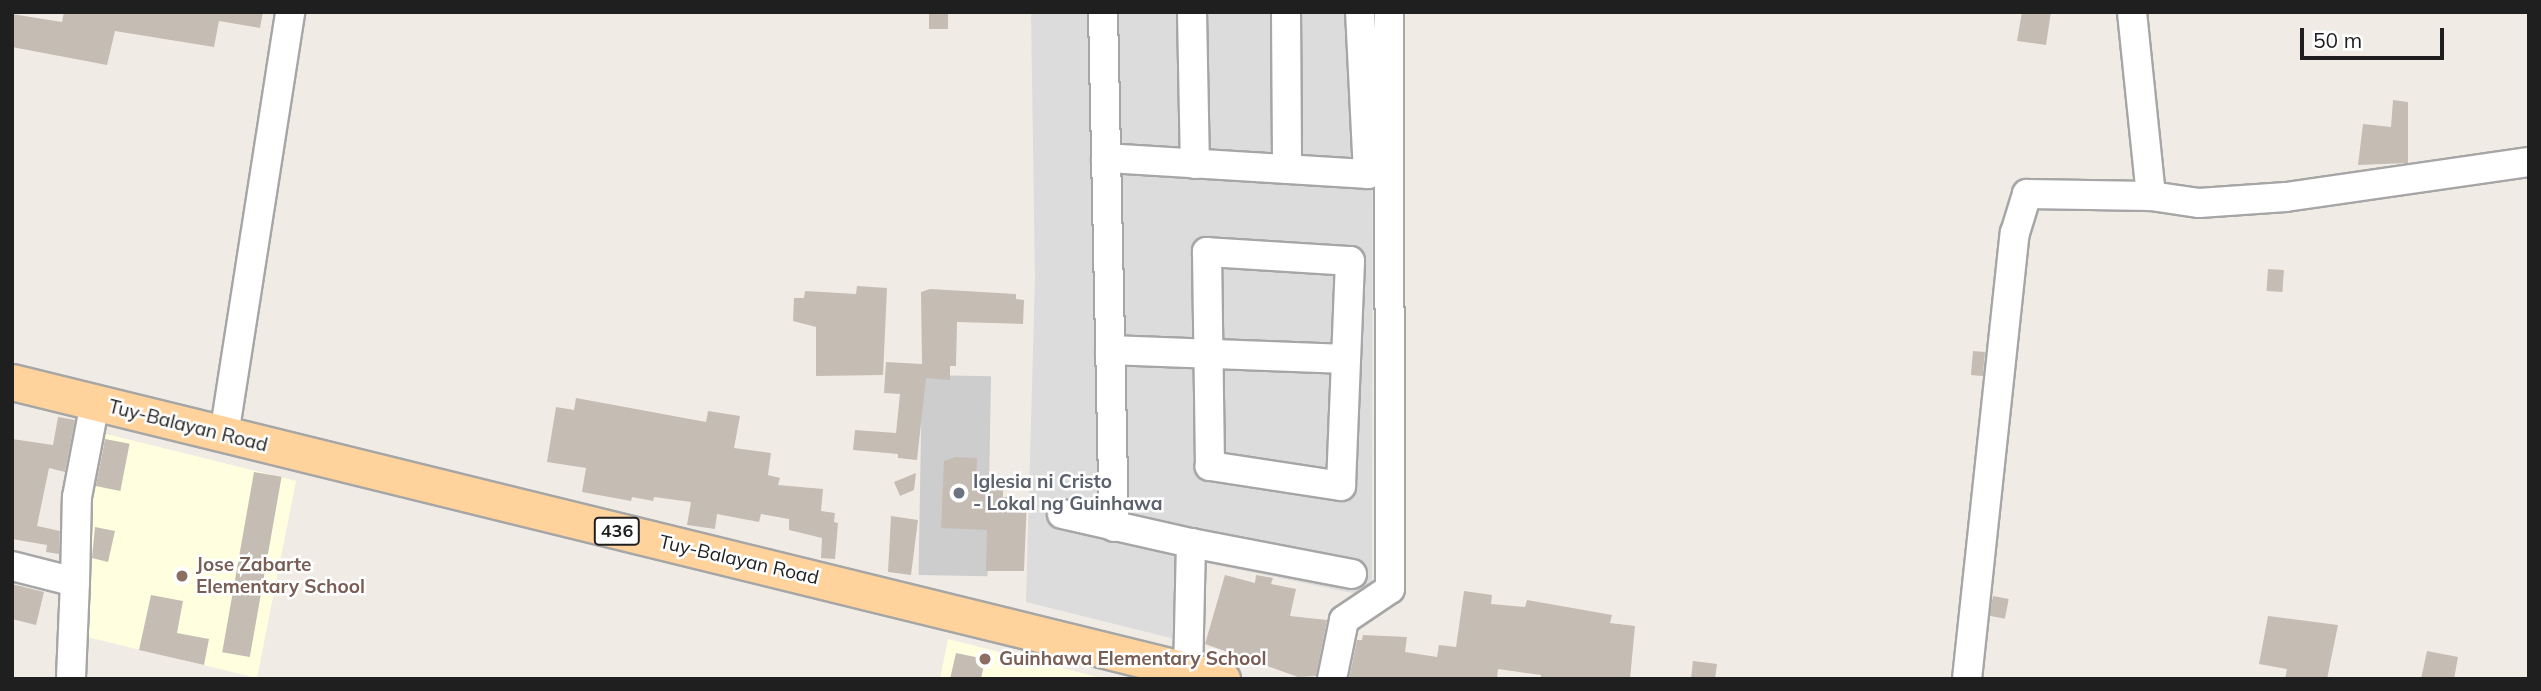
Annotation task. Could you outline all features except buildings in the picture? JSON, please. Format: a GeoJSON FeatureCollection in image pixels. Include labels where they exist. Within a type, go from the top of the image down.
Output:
{"type":"FeatureCollection","features":[{"type":"Feature","properties":{"kind":"main road","name":"Tuy-Balayan Road"},"geometry":{"type":"LineString","coordinates":[[12,382],[1139,669],[1188,671],[1222,679]]}},
{"type":"Feature","properties":{"kind":"street"},"geometry":{"type":"LineString","coordinates":[[224,435],[290,12]]}},
{"type":"Feature","properties":{"kind":"street"},"geometry":{"type":"LineString","coordinates":[[1103,12],[1114,527]]}},
{"type":"Feature","properties":{"kind":"street"},"geometry":{"type":"LineString","coordinates":[[1192,12],[1195,163]]}},
{"type":"Feature","properties":{"kind":"street"},"geometry":{"type":"LineString","coordinates":[[1286,12],[1287,169]]}},
{"type":"Feature","properties":{"kind":"street"},"geometry":{"type":"LineString","coordinates":[[1106,158],[1368,174],[1360,12]]}},
{"type":"Feature","properties":{"kind":"street"},"geometry":{"type":"LineString","coordinates":[[1332,679],[1344,620],[1390,589],[1389,12]]}},
{"type":"Feature","properties":{"kind":"street"},"geometry":{"type":"LineString","coordinates":[[2132,12],[2151,196]]}},
{"type":"Feature","properties":{"kind":"street"},"geometry":{"type":"LineString","coordinates":[[1967,679],[2015,233],[2028,194],[2151,196],[2199,203],[2286,197],[2529,162]]}},
{"type":"Feature","properties":{"kind":"street"},"geometry":{"type":"LineString","coordinates":[[1207,252],[1350,261],[1346,359],[1341,486],[1210,466],[1207,252]]}},
{"type":"Feature","properties":{"kind":"street"},"geometry":{"type":"LineString","coordinates":[[1110,350],[1346,359]]}},
{"type":"Feature","properties":{"kind":"street"},"geometry":{"type":"LineString","coordinates":[[71,679],[77,497],[95,403]]}},
{"type":"Feature","properties":{"kind":"street"},"geometry":{"type":"LineString","coordinates":[[1062,514],[1191,543],[1352,574]]}},
{"type":"Feature","properties":{"kind":"street"},"geometry":{"type":"LineString","coordinates":[[1188,671],[1191,543]]}},
{"type":"Feature","properties":{"kind":"street"},"geometry":{"type":"LineString","coordinates":[[12,566],[75,582]]}},
{"type":"Feature","properties":{"kind":"shaded area"},"geometry":{"type":"Polygon","coordinates":[[[1031,12],[1373,12],[1372,597],[1206,563],[1203,646],[1026,602],[1035,278],[1031,12]]]}},
{"type":"Feature","properties":{"kind":"shaded area"},"geometry":{"type":"Polygon","coordinates":[[[922,375],[991,376],[987,576],[919,575],[922,375]]]}},
{"type":"Feature","properties":{"kind":"shaded area","name":"Jose Zabarte Elementary School"},"geometry":{"type":"Polygon","coordinates":[[[98,432],[296,481],[257,678],[87,637],[84,514],[98,432]]]}},
{"type":"Feature","properties":{"kind":"shaded area","name":"Guinhawa Elementary School"},"geometry":{"type":"Polygon","coordinates":[[[948,639],[1105,679],[940,679],[948,639]]]}},
{"type":"Feature","properties":{"kind":"place","name":"Iglesia ni Cristo - Lokal ng Guinhawa"},"geometry":{"type":"Point","coordinates":[959,493]}},
{"type":"Feature","properties":{"kind":"place","name":"Jose Zabarte Elementary School"},"geometry":{"type":"Point","coordinates":[182,576]}},
{"type":"Feature","properties":{"kind":"place","name":"Guinhawa Elementary School"},"geometry":{"type":"Point","coordinates":[985,659]}}]}
